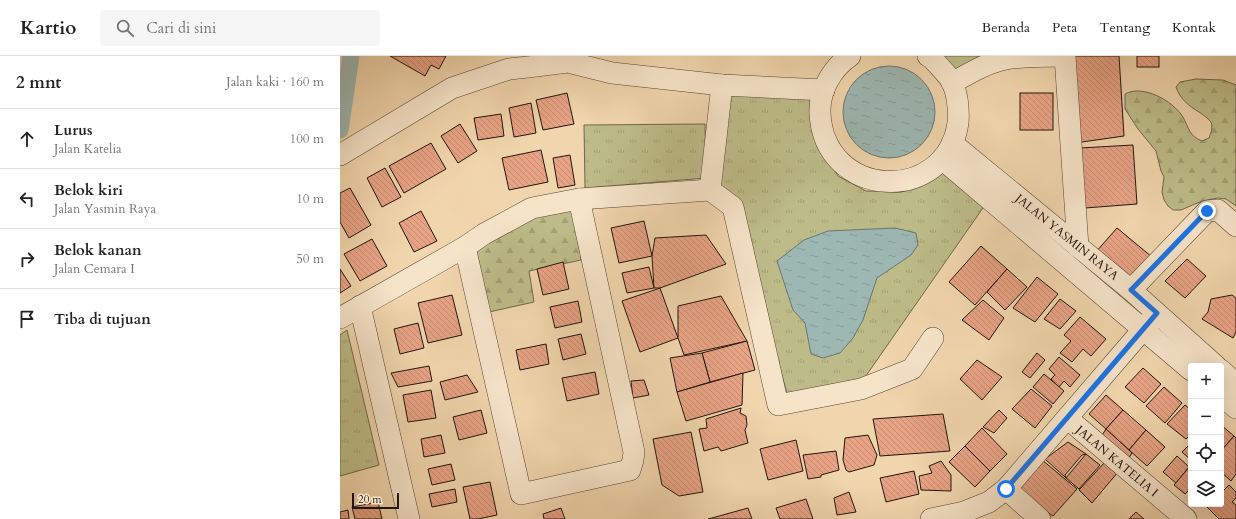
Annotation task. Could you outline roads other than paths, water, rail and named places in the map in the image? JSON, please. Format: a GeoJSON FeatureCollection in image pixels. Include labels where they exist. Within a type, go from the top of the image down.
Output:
{"type":"FeatureCollection","features":[{"type":"Feature","properties":{"kind":"street"},"geometry":{"type":"LineString","coordinates":[[850,56],[838,67],[824,90],[820,107],[821,124],[826,141],[834,155],[847,168],[862,176],[879,181],[896,182],[913,178],[928,170],[947,151],[956,131],[959,114],[957,98],[952,83],[932,58],[928,56]]}},
{"type":"Feature","properties":{"kind":"street"},"geometry":{"type":"LineString","coordinates":[[952,83],[977,69],[1007,59],[1027,56],[1064,56],[1078,247]]}},
{"type":"Feature","properties":{"kind":"street"},"geometry":{"type":"LineString","coordinates":[[340,155],[452,88],[509,69],[527,61],[611,64],[722,85],[824,90]]}},
{"type":"Feature","properties":{"kind":"street"},"geometry":{"type":"LineString","coordinates":[[710,190],[722,85]]}},
{"type":"Feature","properties":{"kind":"street","name":"JALAN YASMIN RAYA"},"geometry":{"type":"LineString","coordinates":[[947,151],[1078,247],[1131,290],[1213,363]]}},
{"type":"Feature","properties":{"kind":"street","name":"JALAN YASMIN RAYA"},"geometry":{"type":"LineString","coordinates":[[947,151],[1143,329],[1188,367]]}},
{"type":"Feature","properties":{"kind":"street"},"geometry":{"type":"LineString","coordinates":[[340,318],[465,247],[484,234],[532,208],[579,199],[710,190],[733,207],[778,405],[861,389],[912,368],[933,338]]}},
{"type":"Feature","properties":{"kind":"street"},"geometry":{"type":"LineString","coordinates":[[465,247],[521,494],[630,470],[634,452],[579,199]]}},
{"type":"Feature","properties":{"kind":"street"},"geometry":{"type":"LineString","coordinates":[[1131,290],[1207,211],[1218,210],[1236,226]]}},
{"type":"Feature","properties":{"kind":"street"},"geometry":{"type":"LineString","coordinates":[[360,306],[409,519]]}},
{"type":"Feature","properties":{"kind":"street"},"geometry":{"type":"LineString","coordinates":[[931,519],[964,515],[989,502],[1006,489],[1157,313]]}},
{"type":"Feature","properties":{"kind":"street"},"geometry":{"type":"LineString","coordinates":[[1224,373],[1236,384]]}},
{"type":"Feature","properties":{"kind":"street"},"geometry":{"type":"LineString","coordinates":[[1224,398],[1236,408]]}},
{"type":"Feature","properties":{"kind":"street","name":"JALAN KATELIA I"},"geometry":{"type":"LineString","coordinates":[[1067,418],[1186,519]]}},
{"type":"Feature","properties":{"kind":"street"},"geometry":{"type":"LineString","coordinates":[[1006,489],[1040,519]]}},
{"type":"Feature","properties":{"kind":"water"},"geometry":{"type":"Polygon","coordinates":[[[889,66],[907,70],[921,80],[931,94],[935,112],[931,130],[921,144],[907,154],[889,158],[871,154],[857,144],[847,130],[843,112],[847,94],[857,80],[871,70],[889,66]]]}},
{"type":"Feature","properties":{"kind":"water"},"geometry":{"type":"Polygon","coordinates":[[[895,228],[916,233],[918,245],[911,255],[877,278],[863,320],[853,338],[840,353],[823,358],[811,354],[805,323],[793,310],[777,261],[804,240],[828,231],[895,228]]]}},
{"type":"Feature","properties":{"kind":"waterway"},"geometry":{"type":"LineString","coordinates":[[340,130],[351,56]]}}]}
